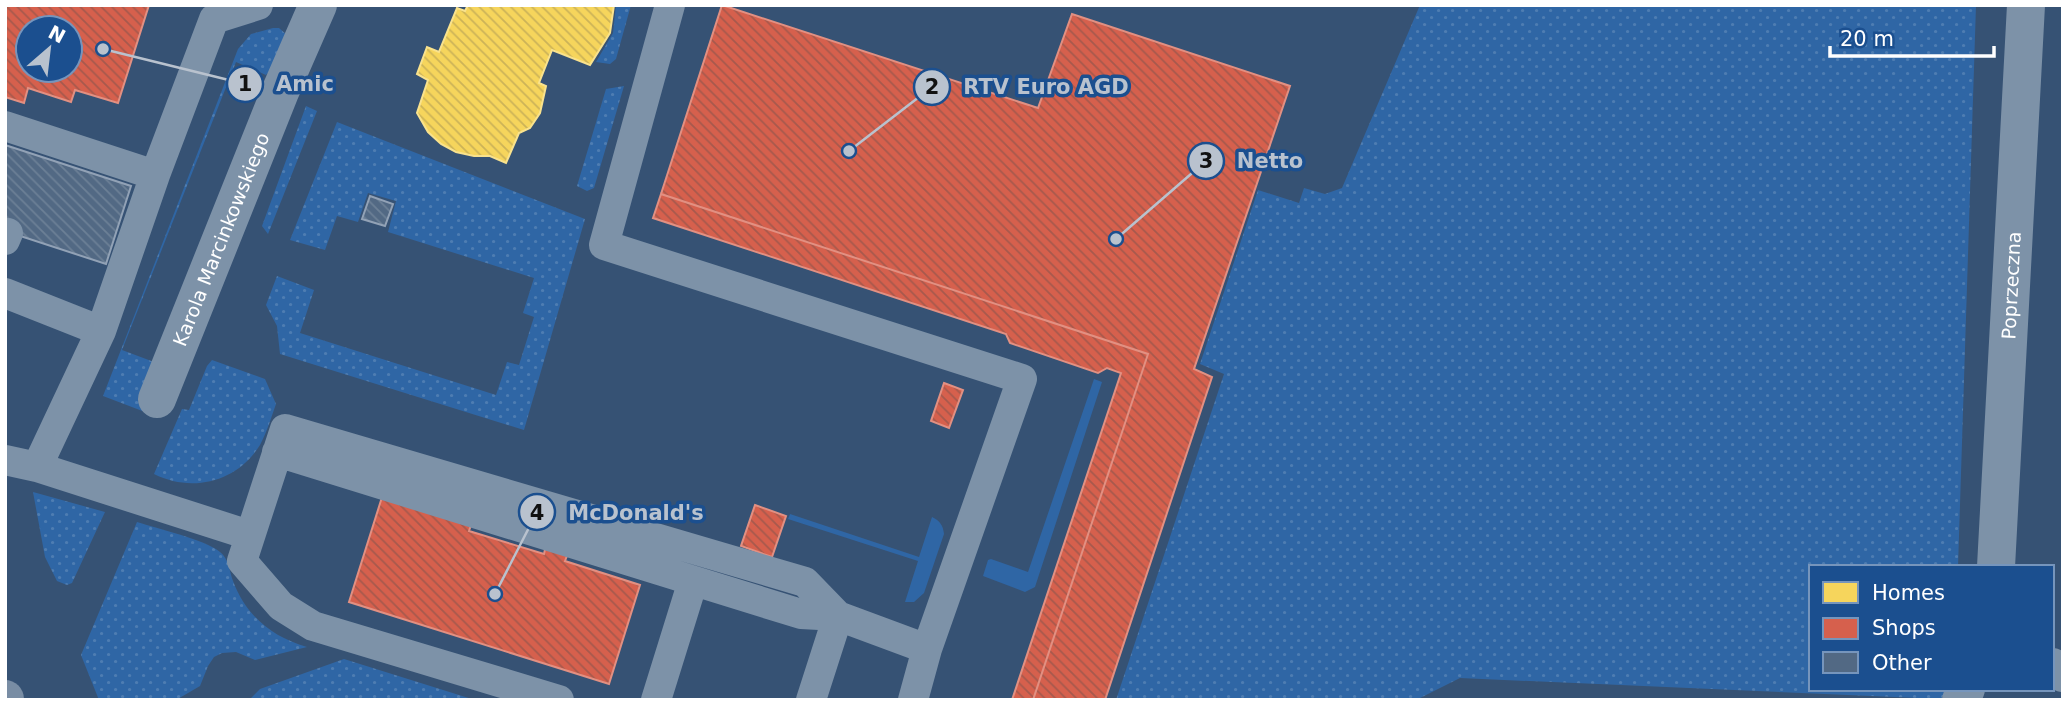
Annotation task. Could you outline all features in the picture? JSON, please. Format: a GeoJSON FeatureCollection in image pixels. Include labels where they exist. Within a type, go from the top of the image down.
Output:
{"type":"FeatureCollection","features":[{"type":"Feature","properties":{"kind":"street","name":"Karola Marcinkowskiego"},"geometry":{"type":"LineString","coordinates":[[157,399],[280,92],[318,5]]}},
{"type":"Feature","properties":{"kind":"street","name":"Poprzeczna"},"geometry":{"type":"LineString","coordinates":[[1996,565],[2026,5]]}},
{"type":"Feature","properties":{"kind":"lane"},"geometry":{"type":"LineString","coordinates":[[37,467],[101,331],[155,175],[215,19],[258,5]]}},
{"type":"Feature","properties":{"kind":"lane"},"geometry":{"type":"LineString","coordinates":[[670,5],[604,245],[1022,379],[927,649],[913,700]]}},
{"type":"Feature","properties":{"kind":"lane"},"geometry":{"type":"LineString","coordinates":[[5,126],[36,146],[155,175]]}},
{"type":"Feature","properties":{"kind":"lane"},"geometry":{"type":"LineString","coordinates":[[5,293],[101,331]]}},
{"type":"Feature","properties":{"kind":"lane"},"geometry":{"type":"LineString","coordinates":[[559,700],[313,626],[281,606],[242,561],[285,429],[805,582],[838,616]]}},
{"type":"Feature","properties":{"kind":"lane"},"geometry":{"type":"LineString","coordinates":[[277,452],[801,614],[838,616],[927,649]]}},
{"type":"Feature","properties":{"kind":"lane"},"geometry":{"type":"LineString","coordinates":[[5,460],[37,467],[249,535]]}},
{"type":"Feature","properties":{"kind":"lane"},"geometry":{"type":"LineString","coordinates":[[656,700],[693,581]]}},
{"type":"Feature","properties":{"kind":"lane"},"geometry":{"type":"LineString","coordinates":[[811,700],[838,616]]}},
{"type":"Feature","properties":{"kind":"shaded area"},"geometry":{"type":"Polygon","coordinates":[[[616,5],[631,5],[616,59],[610,64],[596,62],[613,33],[616,5]]]}},
{"type":"Feature","properties":{"kind":"shaded area"},"geometry":{"type":"Polygon","coordinates":[[[1420,5],[1976,5],[1958,565],[1809,565],[1809,691],[1946,691],[1941,699],[1460,678],[1416,700],[1116,700],[1224,374],[1200,364],[1258,190],[1299,203],[1304,188],[1325,194],[1342,188],[1420,5]]]}},
{"type":"Feature","properties":{"kind":"shaded area"},"geometry":{"type":"Polygon","coordinates":[[[279,28],[288,36],[279,61],[266,75],[236,62],[122,350],[162,365],[145,412],[103,396],[238,49],[251,34],[279,28]]]}},
{"type":"Feature","properties":{"kind":"shaded area"},"geometry":{"type":"Polygon","coordinates":[[[624,86],[594,188],[587,191],[577,186],[606,89],[624,86]]]}},
{"type":"Feature","properties":{"kind":"shaded area"},"geometry":{"type":"Polygon","coordinates":[[[306,106],[317,111],[268,234],[262,226],[306,106]]]}},
{"type":"Feature","properties":{"kind":"shaded area"},"geometry":{"type":"Polygon","coordinates":[[[337,122],[585,219],[524,430],[280,354],[277,326],[266,305],[277,276],[314,290],[300,333],[496,395],[507,362],[519,365],[534,317],[523,313],[534,278],[388,232],[396,201],[368,193],[358,222],[337,216],[325,250],[290,240],[337,122]]]}},
{"type":"Feature","properties":{"kind":"shaded area"},"geometry":{"type":"Polygon","coordinates":[[[212,360],[265,379],[276,404],[260,445],[239,468],[213,480],[183,483],[154,474],[182,409],[189,410],[212,360]]]}},
{"type":"Feature","properties":{"kind":"shaded area"},"geometry":{"type":"Polygon","coordinates":[[[1094,379],[1102,382],[1035,587],[1025,592],[983,576],[988,560],[991,559],[1028,572],[1094,379]]]}},
{"type":"Feature","properties":{"kind":"shaded area"},"geometry":{"type":"Polygon","coordinates":[[[33,492],[105,512],[72,583],[67,585],[57,581],[45,557],[33,492]]]}},
{"type":"Feature","properties":{"kind":"shaded area"},"geometry":{"type":"Polygon","coordinates":[[[790,514],[919,557],[932,517],[941,524],[944,534],[924,593],[914,602],[905,602],[918,561],[788,519],[790,514]]]}},
{"type":"Feature","properties":{"kind":"shaded area"},"geometry":{"type":"Polygon","coordinates":[[[137,522],[192,539],[220,552],[227,561],[238,593],[253,615],[282,637],[307,647],[255,660],[236,652],[222,653],[214,657],[208,666],[200,686],[176,700],[99,700],[81,655],[137,522]]]}},
{"type":"Feature","properties":{"kind":"shaded area"},"geometry":{"type":"Polygon","coordinates":[[[344,659],[475,700],[249,700],[260,689],[344,659]]]}},
{"type":"Feature","properties":{"kind":"building: Homes"},"geometry":{"type":"Polygon","coordinates":[[[468,5],[614,5],[610,33],[590,65],[552,50],[539,83],[546,86],[540,113],[530,128],[519,133],[506,163],[490,156],[456,152],[441,144],[428,132],[417,113],[428,80],[417,74],[427,47],[439,52],[457,8],[465,11],[468,5]]]}},
{"type":"Feature","properties":{"kind":"building: Shops"},"geometry":{"type":"Polygon","coordinates":[[[5,5],[149,5],[118,103],[75,90],[71,102],[28,88],[24,103],[5,97],[5,5]]]}},
{"type":"Feature","properties":{"kind":"building: Shops"},"geometry":{"type":"Polygon","coordinates":[[[722,5],[1038,108],[1072,14],[1290,86],[1194,369],[1212,377],[1105,700],[1033,700],[1148,354],[661,194],[722,5]]]}},
{"type":"Feature","properties":{"kind":"building: Shops"},"geometry":{"type":"Polygon","coordinates":[[[661,194],[1148,354],[1033,700],[1012,700],[1121,373],[1107,368],[1098,373],[1010,343],[1006,334],[653,218],[661,194]]]}},
{"type":"Feature","properties":{"kind":"building: Shops"},"geometry":{"type":"Polygon","coordinates":[[[944,383],[963,390],[949,428],[931,421],[944,383]]]}},
{"type":"Feature","properties":{"kind":"building: Shops"},"geometry":{"type":"Polygon","coordinates":[[[383,494],[472,522],[469,531],[544,554],[546,545],[568,553],[565,561],[640,585],[609,684],[349,602],[383,494]]]}},
{"type":"Feature","properties":{"kind":"building: Shops"},"geometry":{"type":"Polygon","coordinates":[[[755,505],[786,516],[772,557],[741,546],[755,505]]]}},
{"type":"Feature","properties":{"kind":"building: Other"},"geometry":{"type":"Polygon","coordinates":[[[5,145],[131,186],[106,264],[5,231],[5,145]]]}},
{"type":"Feature","properties":{"kind":"building: Other"},"geometry":{"type":"Polygon","coordinates":[[[370,196],[393,204],[385,226],[362,219],[370,196]]]}},
{"type":"Feature","properties":{"kind":"place","name":"Amic"},"geometry":{"type":"Point","coordinates":[103,49]}},
{"type":"Feature","properties":{"kind":"place","name":"RTV Euro AGD"},"geometry":{"type":"Point","coordinates":[849,151]}},
{"type":"Feature","properties":{"kind":"place","name":"Netto"},"geometry":{"type":"Point","coordinates":[1116,239]}},
{"type":"Feature","properties":{"kind":"place","name":"McDonald's"},"geometry":{"type":"Point","coordinates":[495,594]}}]}
